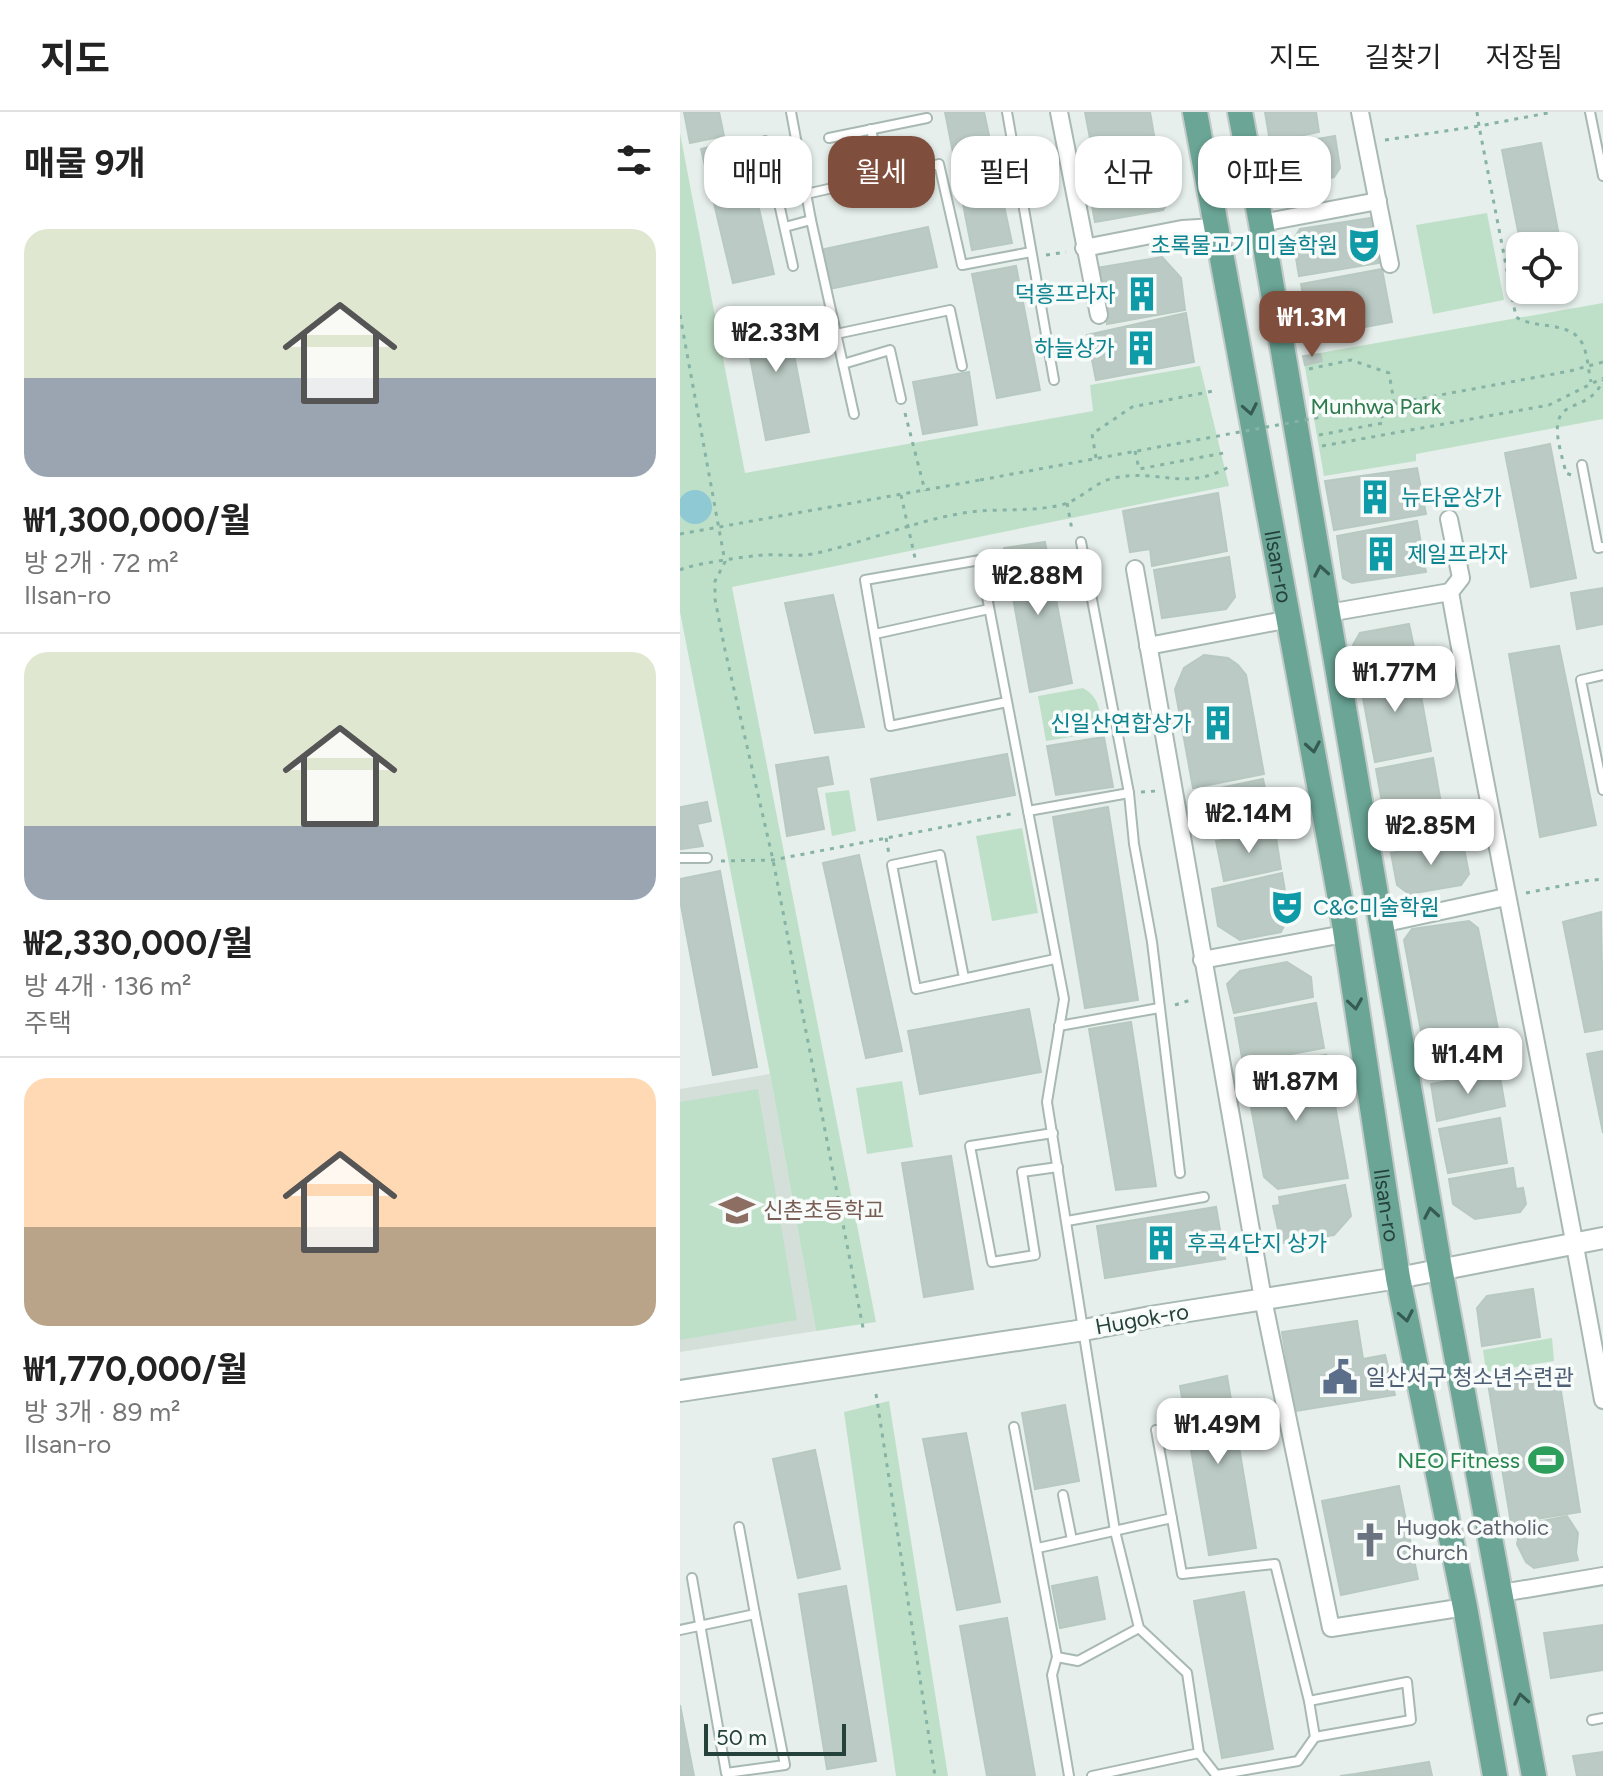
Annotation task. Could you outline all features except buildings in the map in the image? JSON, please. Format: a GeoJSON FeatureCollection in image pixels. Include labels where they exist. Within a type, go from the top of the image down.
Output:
{"type":"FeatureCollection","features":[{"type":"Feature","properties":{"kind":"main road","name":"Ilsan-ro"},"geometry":{"type":"LineString","coordinates":[[1195,112],[1341,904],[1398,1278],[1465,1607],[1495,1776]]}},
{"type":"Feature","properties":{"kind":"main road","name":"Ilsan-ro"},"geometry":{"type":"LineString","coordinates":[[1240,112],[1440,1268],[1534,1776]]}},
{"type":"Feature","properties":{"kind":"street"},"geometry":{"type":"LineString","coordinates":[[1059,112],[1099,315]]}},
{"type":"Feature","properties":{"kind":"street"},"geometry":{"type":"LineString","coordinates":[[1360,112],[1390,264]]}},
{"type":"Feature","properties":{"kind":"street"},"geometry":{"type":"LineString","coordinates":[[1261,223],[1378,201]]}},
{"type":"Feature","properties":{"kind":"street"},"geometry":{"type":"LineString","coordinates":[[1084,248],[1182,229],[1216,227]]}},
{"type":"Feature","properties":{"kind":"street"},"geometry":{"type":"LineString","coordinates":[[1328,613],[1450,592],[1461,578],[1449,519]]}},
{"type":"Feature","properties":{"kind":"street"},"geometry":{"type":"LineString","coordinates":[[1135,569],[1263,1299],[1331,1628],[1465,1607]]}},
{"type":"Feature","properties":{"kind":"street"},"geometry":{"type":"LineString","coordinates":[[1450,592],[1603,1400]]}},
{"type":"Feature","properties":{"kind":"street"},"geometry":{"type":"LineString","coordinates":[[1148,646],[1290,619]]}},
{"type":"Feature","properties":{"kind":"street"},"geometry":{"type":"LineString","coordinates":[[1381,924],[1506,897]]}},
{"type":"Feature","properties":{"kind":"street"},"geometry":{"type":"LineString","coordinates":[[1202,960],[1344,934]]}},
{"type":"Feature","properties":{"kind":"street","name":"Hugok-ro"},"geometry":{"type":"LineString","coordinates":[[680,1391],[1084,1330],[1398,1278],[1603,1238]]}},
{"type":"Feature","properties":{"kind":"street"},"geometry":{"type":"LineString","coordinates":[[1502,1593],[1603,1576]]}},
{"type":"Feature","properties":{"kind":"lane"},"geometry":{"type":"LineString","coordinates":[[791,112],[795,136]]}},
{"type":"Feature","properties":{"kind":"lane"},"geometry":{"type":"LineString","coordinates":[[1007,112],[1054,380]]}},
{"type":"Feature","properties":{"kind":"lane"},"geometry":{"type":"LineString","coordinates":[[1590,112],[1603,176]]}},
{"type":"Feature","properties":{"kind":"lane"},"geometry":{"type":"LineString","coordinates":[[838,136],[927,118]]}},
{"type":"Feature","properties":{"kind":"lane"},"geometry":{"type":"LineString","coordinates":[[871,129],[873,136]]}},
{"type":"Feature","properties":{"kind":"lane"},"geometry":{"type":"LineString","coordinates":[[935,165],[939,164],[962,265],[1031,252]]}},
{"type":"Feature","properties":{"kind":"lane"},"geometry":{"type":"LineString","coordinates":[[781,208],[793,266]]}},
{"type":"Feature","properties":{"kind":"lane"},"geometry":{"type":"LineString","coordinates":[[809,208],[854,414]]}},
{"type":"Feature","properties":{"kind":"lane"},"geometry":{"type":"LineString","coordinates":[[785,227],[811,220]]}},
{"type":"Feature","properties":{"kind":"lane"},"geometry":{"type":"LineString","coordinates":[[836,334],[950,310],[962,366]]}},
{"type":"Feature","properties":{"kind":"lane"},"geometry":{"type":"LineString","coordinates":[[843,364],[890,350],[901,399]]}},
{"type":"Feature","properties":{"kind":"lane"},"geometry":{"type":"LineString","coordinates":[[1582,469],[1598,548],[1603,547]]}},
{"type":"Feature","properties":{"kind":"lane"},"geometry":{"type":"LineString","coordinates":[[1081,542],[1129,793],[1134,844],[1152,942],[1180,1173]]}},
{"type":"Feature","properties":{"kind":"lane"},"geometry":{"type":"LineString","coordinates":[[1007,702],[890,726],[865,580],[980,560],[1064,999],[1047,1102],[1115,1531],[1139,1628],[1187,1673],[1199,1753],[1217,1776],[1298,1761],[1315,1737],[1411,1720],[1407,1682],[1309,1701]]}},
{"type":"Feature","properties":{"kind":"lane"},"geometry":{"type":"LineString","coordinates":[[875,634],[989,609]]}},
{"type":"Feature","properties":{"kind":"lane"},"geometry":{"type":"LineString","coordinates":[[1603,675],[1581,680],[1603,790]]}},
{"type":"Feature","properties":{"kind":"lane"},"geometry":{"type":"LineString","coordinates":[[1028,811],[1129,793]]}},
{"type":"Feature","properties":{"kind":"lane"},"geometry":{"type":"LineString","coordinates":[[964,978],[940,855],[892,865],[916,989],[1055,959]]}},
{"type":"Feature","properties":{"kind":"lane"},"geometry":{"type":"LineString","coordinates":[[680,858],[707,858]]}},
{"type":"Feature","properties":{"kind":"lane"},"geometry":{"type":"LineString","coordinates":[[1059,1026],[1159,1008]]}},
{"type":"Feature","properties":{"kind":"lane"},"geometry":{"type":"LineString","coordinates":[[1053,1133],[970,1146],[992,1262],[1035,1255],[1022,1172],[1058,1167]]}},
{"type":"Feature","properties":{"kind":"lane"},"geometry":{"type":"LineString","coordinates":[[1067,1221],[1204,1197]]}},
{"type":"Feature","properties":{"kind":"lane"},"geometry":{"type":"LineString","coordinates":[[1014,1427],[1057,1657],[1052,1675],[1069,1776]]}},
{"type":"Feature","properties":{"kind":"lane"},"geometry":{"type":"LineString","coordinates":[[1156,1430],[1182,1574],[1275,1564],[1315,1737]]}},
{"type":"Feature","properties":{"kind":"lane"},"geometry":{"type":"LineString","coordinates":[[1063,1495],[1072,1540]]}},
{"type":"Feature","properties":{"kind":"lane"},"geometry":{"type":"LineString","coordinates":[[1038,1548],[1172,1518]]}},
{"type":"Feature","properties":{"kind":"lane"},"geometry":{"type":"LineString","coordinates":[[692,1578],[726,1773],[785,1765],[739,1527]]}},
{"type":"Feature","properties":{"kind":"lane"},"geometry":{"type":"LineString","coordinates":[[680,1630],[755,1614]]}},
{"type":"Feature","properties":{"kind":"lane"},"geometry":{"type":"LineString","coordinates":[[1057,1657],[1078,1661],[1139,1628]]}},
{"type":"Feature","properties":{"kind":"lane"},"geometry":{"type":"LineString","coordinates":[[1592,1720],[1603,1718]]}},
{"type":"Feature","properties":{"kind":"lane"},"geometry":{"type":"LineString","coordinates":[[1092,1776],[1199,1753]]}},
{"type":"Feature","properties":{"kind":"path"},"geometry":{"type":"LineString","coordinates":[[1477,112],[1516,317],[1530,324],[1567,330],[1576,336],[1583,345],[1591,382]]}},
{"type":"Feature","properties":{"kind":"path"},"geometry":{"type":"LineString","coordinates":[[1366,144],[1553,112]]}},
{"type":"Feature","properties":{"kind":"path"},"geometry":{"type":"LineString","coordinates":[[1031,252],[1042,256],[1084,248]]}},
{"type":"Feature","properties":{"kind":"path"},"geometry":{"type":"LineString","coordinates":[[680,315],[725,562],[715,581],[715,599],[773,860],[864,1333]]}},
{"type":"Feature","properties":{"kind":"path"},"geometry":{"type":"LineString","coordinates":[[1313,368],[1351,360],[1389,373],[1394,402]]}},
{"type":"Feature","properties":{"kind":"path"},"geometry":{"type":"LineString","coordinates":[[680,534],[1570,371],[1603,362]]}},
{"type":"Feature","properties":{"kind":"path"},"geometry":{"type":"LineString","coordinates":[[1319,447],[1549,405],[1582,391],[1591,382],[1603,379]]}},
{"type":"Feature","properties":{"kind":"path"},"geometry":{"type":"LineString","coordinates":[[1582,469],[1566,473],[1558,424],[1564,412],[1589,400],[1603,379]]}},
{"type":"Feature","properties":{"kind":"path"},"geometry":{"type":"LineString","coordinates":[[1096,458],[1092,434],[1132,407],[1213,391]]}},
{"type":"Feature","properties":{"kind":"path"},"geometry":{"type":"LineString","coordinates":[[901,399],[925,491]]}},
{"type":"Feature","properties":{"kind":"path"},"geometry":{"type":"LineString","coordinates":[[1317,436],[1383,423],[1380,404]]}},
{"type":"Feature","properties":{"kind":"path"},"geometry":{"type":"LineString","coordinates":[[1135,451],[1139,469],[1229,452]]}},
{"type":"Feature","properties":{"kind":"path"},"geometry":{"type":"LineString","coordinates":[[680,570],[763,555],[808,555],[908,525],[962,513],[1067,503],[1098,483],[1115,478],[1145,475],[1183,481],[1215,474],[1232,465]]}},
{"type":"Feature","properties":{"kind":"path"},"geometry":{"type":"LineString","coordinates":[[901,495],[918,571]]}},
{"type":"Feature","properties":{"kind":"path"},"geometry":{"type":"LineString","coordinates":[[1067,503],[1074,543],[1081,542]]}},
{"type":"Feature","properties":{"kind":"path"},"geometry":{"type":"LineString","coordinates":[[1129,793],[1173,789]]}},
{"type":"Feature","properties":{"kind":"path"},"geometry":{"type":"LineString","coordinates":[[707,858],[729,863],[773,860],[1028,811]]}},
{"type":"Feature","properties":{"kind":"path"},"geometry":{"type":"LineString","coordinates":[[1506,897],[1603,879]]}},
{"type":"Feature","properties":{"kind":"path"},"geometry":{"type":"LineString","coordinates":[[1159,1008],[1208,995]]}},
{"type":"Feature","properties":{"kind":"path"},"geometry":{"type":"LineString","coordinates":[[876,1394],[935,1776]]}},
{"type":"Feature","properties":{"kind":"shaded area","name":"신촌초등학교"},"geometry":{"type":"Polygon","coordinates":[[[770,1074],[816,1331],[680,1352],[680,1089],[770,1074]]]}},
{"type":"Feature","properties":{"kind":"green space"},"geometry":{"type":"Polygon","coordinates":[[[680,133],[745,473],[1093,411],[1090,385],[1200,366],[1229,486],[732,587],[876,1322],[816,1331],[770,1074],[680,612],[680,133]]]}},
{"type":"Feature","properties":{"kind":"green space"},"geometry":{"type":"Polygon","coordinates":[[[1487,213],[1504,300],[1433,314],[1416,225],[1487,213]]]}},
{"type":"Feature","properties":{"kind":"green space","name":"Munhwa Park"},"geometry":{"type":"Polygon","coordinates":[[[1603,303],[1603,419],[1416,454],[1416,461],[1324,476],[1303,356],[1603,303]]]}},
{"type":"Feature","properties":{"kind":"green space"},"geometry":{"type":"Polygon","coordinates":[[[1083,688],[1096,701],[1102,732],[1046,741],[1038,696],[1083,688]]]}},
{"type":"Feature","properties":{"kind":"green space"},"geometry":{"type":"Polygon","coordinates":[[[849,790],[856,831],[832,836],[825,793],[849,790]]]}},
{"type":"Feature","properties":{"kind":"green space"},"geometry":{"type":"Polygon","coordinates":[[[1022,828],[1038,913],[992,921],[976,836],[1022,828]]]}},
{"type":"Feature","properties":{"kind":"green space"},"geometry":{"type":"Polygon","coordinates":[[[902,1081],[913,1147],[867,1154],[856,1088],[902,1081]]]}},
{"type":"Feature","properties":{"kind":"green space","name":"신촌초등학교"},"geometry":{"type":"Polygon","coordinates":[[[758,1089],[797,1320],[680,1340],[680,1102],[758,1089]]]}},
{"type":"Feature","properties":{"kind":"green space"},"geometry":{"type":"Polygon","coordinates":[[[1552,1338],[1554,1361],[1486,1372],[1483,1350],[1552,1338]]]}},
{"type":"Feature","properties":{"kind":"green space"},"geometry":{"type":"Polygon","coordinates":[[[889,1401],[948,1776],[896,1776],[844,1412],[889,1401]]]}},
{"type":"Feature","properties":{"kind":"water"},"geometry":{"type":"Polygon","coordinates":[[[689,491],[701,491],[711,501],[711,513],[701,523],[689,523],[680,514],[680,500],[689,491]]]}},
{"type":"Feature","properties":{"kind":"place","name":"초록물고기 미술학원"},"geometry":{"type":"Point","coordinates":[1364,245]}},
{"type":"Feature","properties":{"kind":"place","name":"덕흥프라자"},"geometry":{"type":"Point","coordinates":[1142,294]}},
{"type":"Feature","properties":{"kind":"place","name":"하늘상가"},"geometry":{"type":"Point","coordinates":[1141,348]}},
{"type":"Feature","properties":{"kind":"place","name":"뉴타운상가"},"geometry":{"type":"Point","coordinates":[1375,497]}},
{"type":"Feature","properties":{"kind":"place","name":"제일프라자"},"geometry":{"type":"Point","coordinates":[1381,554]}},
{"type":"Feature","properties":{"kind":"place","name":"신일산연합상가"},"geometry":{"type":"Point","coordinates":[1218,723]}},
{"type":"Feature","properties":{"kind":"place","name":"C&C미술학원"},"geometry":{"type":"Point","coordinates":[1287,907]}},
{"type":"Feature","properties":{"kind":"place","name":"신촌초등학교"},"geometry":{"type":"Point","coordinates":[737,1210]}},
{"type":"Feature","properties":{"kind":"place","name":"후곡4단지 상가"},"geometry":{"type":"Point","coordinates":[1161,1243]}},
{"type":"Feature","properties":{"kind":"place","name":"일산서구 청소년수련관"},"geometry":{"type":"Point","coordinates":[1340,1377]}},
{"type":"Feature","properties":{"kind":"place","name":"NEO Fitness"},"geometry":{"type":"Point","coordinates":[1546,1460]}},
{"type":"Feature","properties":{"kind":"place","name":"Hugok Catholic Church"},"geometry":{"type":"Point","coordinates":[1370,1540]}}]}
